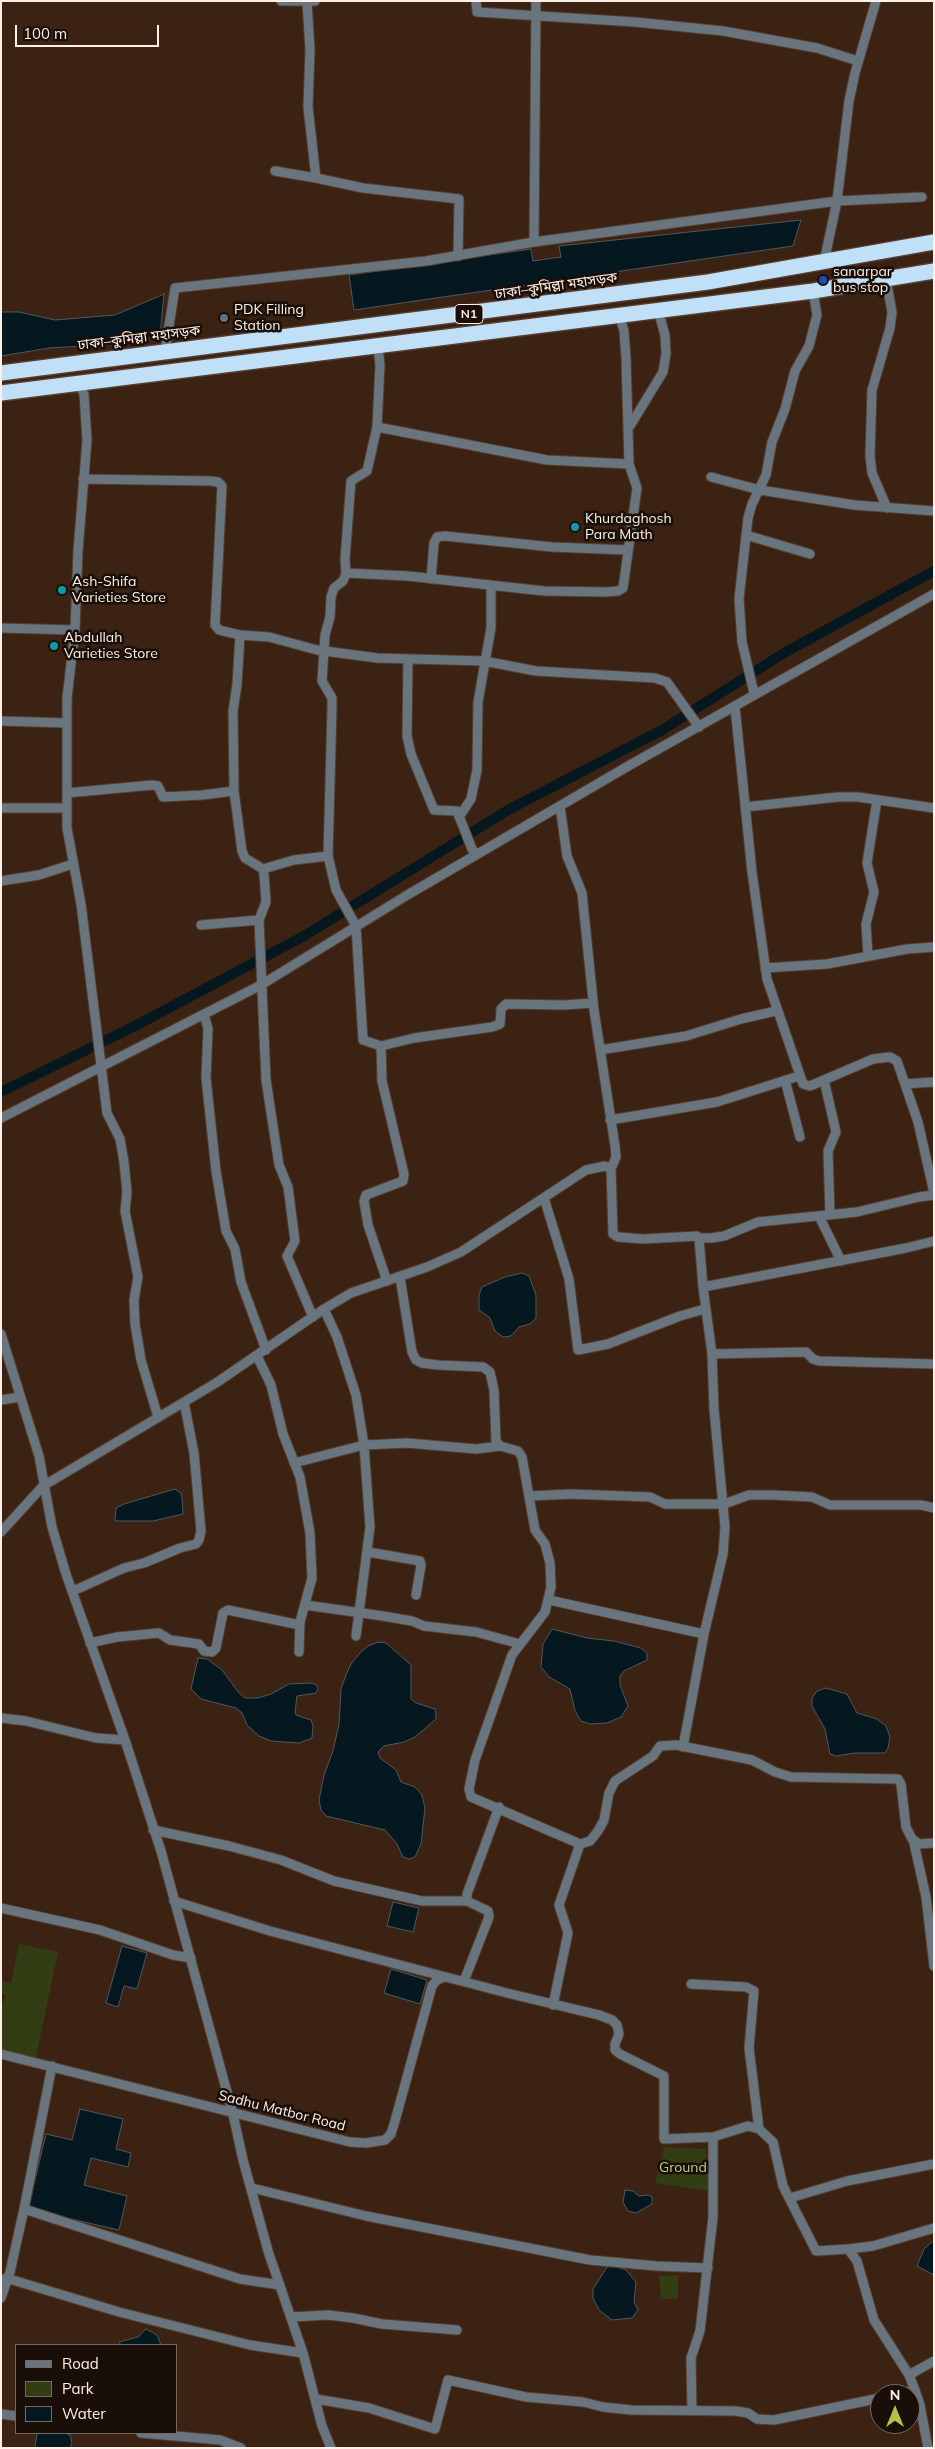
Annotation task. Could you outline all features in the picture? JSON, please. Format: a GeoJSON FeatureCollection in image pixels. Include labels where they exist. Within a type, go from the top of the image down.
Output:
{"type":"FeatureCollection","features":[{"type":"Feature","properties":{"kind":"highway","name":"ঢাকা–কুমিল্লা মহাসড়ক"},"geometry":{"type":"LineString","coordinates":[[1,373],[708,282],[934,242]]}},
{"type":"Feature","properties":{"kind":"highway","name":"N1"},"geometry":{"type":"LineString","coordinates":[[1,394],[378,347],[619,314],[813,291],[934,271]]}},
{"type":"Feature","properties":{"kind":"street"},"geometry":{"type":"LineString","coordinates":[[281,1],[311,2],[308,107],[316,178]]}},
{"type":"Feature","properties":{"kind":"street"},"geometry":{"type":"LineString","coordinates":[[476,1],[477,12],[723,31],[817,48],[858,61]]}},
{"type":"Feature","properties":{"kind":"street"},"geometry":{"type":"LineString","coordinates":[[534,242],[536,1]]}},
{"type":"Feature","properties":{"kind":"street"},"geometry":{"type":"LineString","coordinates":[[824,262],[837,201],[849,101],[858,61],[876,1]]}},
{"type":"Feature","properties":{"kind":"street"},"geometry":{"type":"LineString","coordinates":[[275,171],[363,188],[459,199],[458,256]]}},
{"type":"Feature","properties":{"kind":"street"},"geometry":{"type":"LineString","coordinates":[[165,351],[175,288],[426,261],[534,242],[837,201],[922,198]]}},
{"type":"Feature","properties":{"kind":"street"},"geometry":{"type":"LineString","coordinates":[[886,279],[892,312],[890,328],[872,390],[870,456],[872,473],[886,508]]}},
{"type":"Feature","properties":{"kind":"street"},"geometry":{"type":"LineString","coordinates":[[754,694],[740,627],[739,599],[746,536],[752,504],[766,475],[772,442],[785,409],[795,371],[809,346],[816,315],[813,291]]}},
{"type":"Feature","properties":{"kind":"street"},"geometry":{"type":"LineString","coordinates":[[629,427],[663,372],[666,354],[665,335],[658,310]]}},
{"type":"Feature","properties":{"kind":"street"},"geometry":{"type":"LineString","coordinates":[[346,573],[569,592],[618,591],[623,588],[637,488],[629,464],[624,331],[619,314]]}},
{"type":"Feature","properties":{"kind":"street"},"geometry":{"type":"LineString","coordinates":[[378,347],[380,365],[377,427],[367,471],[351,481],[345,559],[346,573],[343,581],[334,588],[331,597],[322,681],[332,698],[328,856],[339,895],[356,926],[363,1040],[381,1046],[414,1038],[492,1027],[500,1024],[501,1009],[506,1004],[564,1005],[593,1003]]}},
{"type":"Feature","properties":{"kind":"street"},"geometry":{"type":"LineString","coordinates":[[79,383],[84,394],[87,416],[87,440],[83,479],[75,630],[68,681],[67,808],[107,1113],[120,1138],[124,1162],[127,1192],[125,1211],[138,1278],[134,1310],[139,1347],[158,1417]]}},
{"type":"Feature","properties":{"kind":"street"},"geometry":{"type":"LineString","coordinates":[[377,427],[547,460],[629,464]]}},
{"type":"Feature","properties":{"kind":"street"},"geometry":{"type":"LineString","coordinates":[[711,477],[760,490],[886,508],[934,512]]}},
{"type":"Feature","properties":{"kind":"street"},"geometry":{"type":"LineString","coordinates":[[83,479],[218,482],[222,486],[215,625],[219,630],[240,635],[269,636],[325,651],[408,659],[484,661],[536,671],[655,678],[667,682],[676,692],[699,727]]}},
{"type":"Feature","properties":{"kind":"street"},"geometry":{"type":"LineString","coordinates":[[432,579],[434,543],[437,537],[445,536],[552,547],[627,550]]}},
{"type":"Feature","properties":{"kind":"street"},"geometry":{"type":"LineString","coordinates":[[746,536],[810,554]]}},
{"type":"Feature","properties":{"kind":"street"},"geometry":{"type":"LineString","coordinates":[[459,817],[471,799],[477,770],[476,730],[484,661],[491,628],[491,586]]}},
{"type":"Feature","properties":{"kind":"street"},"geometry":{"type":"LineString","coordinates":[[1,1118],[261,985],[474,852],[560,806],[735,707],[754,694],[780,682],[934,594]]}},
{"type":"Feature","properties":{"kind":"street"},"geometry":{"type":"LineString","coordinates":[[1,628],[75,630]]}},
{"type":"Feature","properties":{"kind":"street"},"geometry":{"type":"LineString","coordinates":[[240,635],[237,685],[232,711],[234,791],[242,851],[245,858],[263,869],[294,860],[328,856]]}},
{"type":"Feature","properties":{"kind":"street"},"geometry":{"type":"LineString","coordinates":[[408,659],[408,744],[434,810],[457,811],[474,852]]}},
{"type":"Feature","properties":{"kind":"street"},"geometry":{"type":"LineString","coordinates":[[560,806],[567,856],[582,894],[593,1003],[616,1157],[611,1170],[613,1234],[624,1238],[724,1236],[758,1222],[857,1212],[934,1194],[918,1122],[897,1061],[890,1056],[873,1059],[810,1086],[803,1084],[776,1011],[765,968],[735,707]]}},
{"type":"Feature","properties":{"kind":"street"},"geometry":{"type":"LineString","coordinates":[[1,720],[67,723]]}},
{"type":"Feature","properties":{"kind":"street"},"geometry":{"type":"LineString","coordinates":[[67,793],[152,786],[158,786],[163,797],[202,796],[234,791]]}},
{"type":"Feature","properties":{"kind":"street"},"geometry":{"type":"LineString","coordinates":[[745,807],[838,797],[934,808]]}},
{"type":"Feature","properties":{"kind":"street"},"geometry":{"type":"LineString","coordinates":[[868,956],[866,924],[874,892],[867,862],[877,800]]}},
{"type":"Feature","properties":{"kind":"street"},"geometry":{"type":"LineString","coordinates":[[1,808],[67,808]]}},
{"type":"Feature","properties":{"kind":"street"},"geometry":{"type":"LineString","coordinates":[[1,881],[39,875],[73,864]]}},
{"type":"Feature","properties":{"kind":"street"},"geometry":{"type":"LineString","coordinates":[[263,869],[266,902],[259,920],[263,972],[261,985],[266,1080],[279,1165],[288,1187],[295,1241],[287,1256],[313,1318]]}},
{"type":"Feature","properties":{"kind":"street"},"geometry":{"type":"LineString","coordinates":[[201,925],[259,920]]}},
{"type":"Feature","properties":{"kind":"street"},"geometry":{"type":"LineString","coordinates":[[765,968],[827,964],[906,949],[934,948]]}},
{"type":"Feature","properties":{"kind":"street"},"geometry":{"type":"LineString","coordinates":[[600,1050],[686,1036],[741,1019],[776,1011]]}},
{"type":"Feature","properties":{"kind":"street"},"geometry":{"type":"LineString","coordinates":[[204,1014],[208,1029],[206,1078],[216,1171],[226,1230],[235,1249],[241,1282],[266,1350]]}},
{"type":"Feature","properties":{"kind":"street"},"geometry":{"type":"LineString","coordinates":[[381,1046],[382,1081],[404,1174],[403,1181],[366,1195],[364,1201],[368,1225],[387,1281]]}},
{"type":"Feature","properties":{"kind":"street"},"geometry":{"type":"LineString","coordinates":[[610,1120],[717,1102],[800,1076]]}},
{"type":"Feature","properties":{"kind":"street"},"geometry":{"type":"LineString","coordinates":[[785,1080],[800,1137]]}},
{"type":"Feature","properties":{"kind":"street"},"geometry":{"type":"LineString","coordinates":[[824,1080],[836,1132],[828,1151],[830,1215]]}},
{"type":"Feature","properties":{"kind":"street"},"geometry":{"type":"LineString","coordinates":[[905,1084],[934,1082]]}},
{"type":"Feature","properties":{"kind":"street"},"geometry":{"type":"LineString","coordinates":[[1,1532],[43,1486],[184,1402],[257,1356],[324,1309],[351,1293],[461,1252],[586,1170],[606,1166],[611,1170]]}},
{"type":"Feature","properties":{"kind":"street"},"geometry":{"type":"LineString","coordinates":[[544,1198],[569,1279],[578,1350],[608,1344],[680,1316],[705,1309]]}},
{"type":"Feature","properties":{"kind":"street"},"geometry":{"type":"LineString","coordinates":[[819,1216],[841,1261]]}},
{"type":"Feature","properties":{"kind":"street"},"geometry":{"type":"LineString","coordinates":[[683,1746],[704,1634],[723,1554],[724,1504],[714,1409],[712,1354],[705,1309],[699,1238]]}},
{"type":"Feature","properties":{"kind":"street"},"geometry":{"type":"LineString","coordinates":[[703,1287],[934,1241]]}},
{"type":"Feature","properties":{"kind":"street"},"geometry":{"type":"LineString","coordinates":[[400,1276],[412,1352],[416,1360],[422,1363],[438,1365],[483,1367],[490,1372],[494,1390],[494,1432],[496,1441],[500,1446]]}},
{"type":"Feature","properties":{"kind":"street"},"geometry":{"type":"LineString","coordinates":[[324,1309],[337,1337],[356,1394],[364,1446],[370,1508],[368,1552],[356,1636]]}},
{"type":"Feature","properties":{"kind":"street"},"geometry":{"type":"LineString","coordinates":[[2,1338],[39,1456],[52,1527],[90,1643],[125,1740],[153,1830],[191,1958],[268,2251],[303,2353],[322,2426],[331,2448]]}},
{"type":"Feature","properties":{"kind":"street"},"geometry":{"type":"LineString","coordinates":[[712,1354],[801,1352],[810,1354],[819,1361],[934,1364]]}},
{"type":"Feature","properties":{"kind":"street"},"geometry":{"type":"LineString","coordinates":[[257,1356],[271,1385],[283,1434],[300,1477],[312,1549],[312,1578],[300,1625],[300,1652]]}},
{"type":"Feature","properties":{"kind":"street"},"geometry":{"type":"LineString","coordinates":[[1,1400],[20,1397]]}},
{"type":"Feature","properties":{"kind":"street"},"geometry":{"type":"LineString","coordinates":[[73,1591],[124,1568],[156,1559],[180,1548],[196,1544],[199,1540],[201,1531],[194,1453],[184,1402]]}},
{"type":"Feature","properties":{"kind":"street"},"geometry":{"type":"LineString","coordinates":[[294,1463],[332,1452],[364,1446],[407,1443],[476,1449],[500,1446],[518,1451],[522,1457],[536,1530],[545,1544],[550,1563],[551,1588],[545,1612],[512,1655],[475,1760],[469,1789],[471,1797],[499,1807],[580,1844],[590,1841],[598,1831],[604,1820],[609,1793],[615,1781],[653,1756],[660,1746],[668,1744],[752,1760],[775,1772],[790,1777],[898,1779],[901,1784],[906,1827],[914,1842],[926,1897],[934,1966]]}},
{"type":"Feature","properties":{"kind":"street"},"geometry":{"type":"LineString","coordinates":[[530,1496],[581,1494],[650,1497],[665,1504],[724,1504],[749,1496],[760,1495],[812,1497],[830,1505],[921,1505],[934,1508]]}},
{"type":"Feature","properties":{"kind":"street"},"geometry":{"type":"LineString","coordinates":[[368,1552],[420,1561],[416,1595]]}},
{"type":"Feature","properties":{"kind":"street"},"geometry":{"type":"LineString","coordinates":[[549,1600],[704,1634]]}},
{"type":"Feature","properties":{"kind":"street"},"geometry":{"type":"LineString","coordinates":[[304,1605],[412,1621],[430,1627],[476,1632],[520,1644]]}},
{"type":"Feature","properties":{"kind":"street"},"geometry":{"type":"LineString","coordinates":[[90,1643],[117,1637],[159,1633],[170,1640],[199,1644],[204,1651],[212,1652],[216,1648],[223,1613],[228,1610],[300,1625]]}},
{"type":"Feature","properties":{"kind":"street"},"geometry":{"type":"LineString","coordinates":[[1,1718],[26,1721],[96,1738],[125,1740]]}},
{"type":"Feature","properties":{"kind":"street"},"geometry":{"type":"LineString","coordinates":[[467,1901],[466,1894],[472,1876],[499,1807]]}},
{"type":"Feature","properties":{"kind":"street"},"geometry":{"type":"LineString","coordinates":[[153,1830],[229,1846],[281,1860],[334,1881],[422,1901],[467,1901],[488,1911],[489,1917],[464,1981]]}},
{"type":"Feature","properties":{"kind":"street"},"geometry":{"type":"LineString","coordinates":[[914,1842],[934,1842]]}},
{"type":"Feature","properties":{"kind":"street"},"geometry":{"type":"LineString","coordinates":[[553,2005],[568,1933],[559,1906],[580,1844]]}},
{"type":"Feature","properties":{"kind":"street"},"geometry":{"type":"LineString","coordinates":[[174,1901],[270,1931],[553,2005],[608,2017],[617,2025],[619,2034],[615,2050],[664,2076],[664,2139],[713,2137],[741,2127],[759,2129],[773,2142],[783,2186],[816,2251],[873,2246],[934,2228]]}},
{"type":"Feature","properties":{"kind":"street"},"geometry":{"type":"LineString","coordinates":[[1,1908],[100,1930],[172,1955],[191,1958]]}},
{"type":"Feature","properties":{"kind":"street","name":"Sadhu Matbor Road"},"geometry":{"type":"LineString","coordinates":[[1,2054],[350,2142],[366,2143],[386,2140],[391,2134],[395,2121],[432,1986],[437,1980],[444,1977]]}},
{"type":"Feature","properties":{"kind":"street"},"geometry":{"type":"LineString","coordinates":[[691,1984],[746,1987],[754,1991],[749,2048],[759,2129]]}},
{"type":"Feature","properties":{"kind":"street"},"geometry":{"type":"LineString","coordinates":[[1,2298],[6,2278],[10,2272],[24,2209],[52,2066]]}},
{"type":"Feature","properties":{"kind":"street"},"geometry":{"type":"LineString","coordinates":[[692,2411],[691,2358],[700,2331],[713,2216],[713,2137]]}},
{"type":"Feature","properties":{"kind":"street"},"geometry":{"type":"LineString","coordinates":[[790,2198],[847,2181],[934,2164]]}},
{"type":"Feature","properties":{"kind":"street"},"geometry":{"type":"LineString","coordinates":[[252,2188],[366,2216],[590,2260],[656,2266],[708,2268]]}},
{"type":"Feature","properties":{"kind":"street"},"geometry":{"type":"LineString","coordinates":[[24,2209],[240,2279],[280,2285]]}},
{"type":"Feature","properties":{"kind":"street"},"geometry":{"type":"LineString","coordinates":[[848,2249],[854,2255],[860,2267],[874,2320],[912,2384]]}},
{"type":"Feature","properties":{"kind":"street"},"geometry":{"type":"LineString","coordinates":[[6,2278],[119,2312],[232,2341],[303,2353]]}},
{"type":"Feature","properties":{"kind":"street"},"geometry":{"type":"LineString","coordinates":[[291,2317],[328,2315],[382,2324],[457,2330]]}},
{"type":"Feature","properties":{"kind":"street"},"geometry":{"type":"LineString","coordinates":[[909,2376],[934,2361]]}},
{"type":"Feature","properties":{"kind":"street"},"geometry":{"type":"LineString","coordinates":[[316,2399],[368,2408],[435,2429],[448,2380],[526,2397],[583,2402],[603,2407],[748,2413],[757,2419],[774,2420],[870,2400]]}},
{"type":"Feature","properties":{"kind":"street"},"geometry":{"type":"LineString","coordinates":[[920,2405],[928,2448]]}},
{"type":"Feature","properties":{"kind":"street"},"geometry":{"type":"LineString","coordinates":[[1,2414],[15,2416]]}},
{"type":"Feature","properties":{"kind":"street"},"geometry":{"type":"LineString","coordinates":[[148,2434],[242,2448]]}},
{"type":"Feature","properties":{"kind":"green space"},"geometry":{"type":"Polygon","coordinates":[[[19,1944],[58,1952],[35,2062],[1,2053],[1,2007],[6,1995],[1,1993],[1,1981],[11,1983],[19,1944]]]}},
{"type":"Feature","properties":{"kind":"green space","name":"Ground"},"geometry":{"type":"Polygon","coordinates":[[[664,2147],[706,2149],[708,2191],[655,2183],[664,2147]]]}},
{"type":"Feature","properties":{"kind":"green space"},"geometry":{"type":"Polygon","coordinates":[[[678,2275],[678,2299],[661,2299],[659,2276],[678,2275]]]}},
{"type":"Feature","properties":{"kind":"water"},"geometry":{"type":"Polygon","coordinates":[[[801,220],[793,246],[354,310],[349,275],[531,249],[533,261],[561,257],[559,246],[801,220]]]}},
{"type":"Feature","properties":{"kind":"water"},"geometry":{"type":"Polygon","coordinates":[[[164,294],[160,336],[119,344],[49,348],[1,356],[1,312],[19,312],[55,320],[115,315],[164,294]]]}},
{"type":"Feature","properties":{"kind":"water"},"geometry":{"type":"Polygon","coordinates":[[[522,1273],[529,1276],[536,1295],[536,1318],[530,1324],[519,1327],[511,1336],[503,1337],[495,1331],[490,1318],[479,1310],[479,1295],[482,1287],[505,1277],[522,1273]]]}},
{"type":"Feature","properties":{"kind":"water"},"geometry":{"type":"Polygon","coordinates":[[[175,1489],[181,1493],[183,1514],[153,1521],[115,1521],[116,1508],[175,1489]]]}},
{"type":"Feature","properties":{"kind":"water"},"geometry":{"type":"Polygon","coordinates":[[[552,1629],[587,1638],[614,1641],[641,1648],[647,1653],[647,1660],[624,1671],[620,1676],[620,1685],[628,1706],[621,1717],[607,1723],[591,1724],[581,1721],[575,1711],[570,1689],[549,1677],[541,1667],[543,1644],[552,1629]]]}},
{"type":"Feature","properties":{"kind":"water"},"geometry":{"type":"Polygon","coordinates":[[[378,1642],[386,1643],[411,1665],[411,1699],[416,1703],[435,1709],[436,1713],[436,1719],[415,1737],[404,1742],[384,1746],[378,1752],[380,1758],[396,1770],[401,1782],[415,1787],[422,1795],[425,1808],[421,1844],[415,1857],[409,1859],[403,1857],[397,1844],[385,1830],[326,1816],[321,1810],[319,1800],[324,1775],[333,1751],[339,1724],[341,1689],[346,1675],[351,1664],[360,1653],[368,1646],[378,1642]]]}},
{"type":"Feature","properties":{"kind":"water"},"geometry":{"type":"Polygon","coordinates":[[[198,1658],[207,1659],[222,1670],[245,1698],[258,1698],[271,1694],[289,1684],[312,1683],[316,1685],[318,1688],[316,1693],[297,1696],[295,1712],[296,1715],[311,1720],[313,1726],[312,1738],[299,1743],[271,1741],[259,1736],[247,1725],[242,1713],[236,1708],[201,1699],[191,1689],[198,1658]]]}},
{"type":"Feature","properties":{"kind":"water"},"geometry":{"type":"Polygon","coordinates":[[[826,1688],[847,1694],[857,1713],[877,1719],[886,1726],[890,1737],[885,1753],[855,1753],[836,1756],[830,1754],[825,1729],[812,1706],[812,1698],[817,1691],[826,1688]]]}},
{"type":"Feature","properties":{"kind":"water"},"geometry":{"type":"Polygon","coordinates":[[[393,1902],[419,1908],[413,1932],[387,1926],[393,1902]]]}},
{"type":"Feature","properties":{"kind":"water"},"geometry":{"type":"Polygon","coordinates":[[[122,1946],[147,1953],[137,1989],[124,1986],[118,2007],[106,2003],[122,1946]]]}},
{"type":"Feature","properties":{"kind":"water"},"geometry":{"type":"Polygon","coordinates":[[[391,1969],[427,1980],[420,2004],[384,1993],[391,1969]]]}},
{"type":"Feature","properties":{"kind":"water"},"geometry":{"type":"Polygon","coordinates":[[[80,2109],[123,2119],[116,2149],[131,2153],[128,2167],[91,2158],[84,2185],[127,2196],[119,2230],[28,2209],[46,2134],[72,2140],[80,2109]]]}},
{"type":"Feature","properties":{"kind":"water"},"geometry":{"type":"Polygon","coordinates":[[[625,2190],[633,2191],[639,2196],[648,2195],[652,2197],[652,2204],[636,2213],[628,2211],[623,2202],[625,2190]]]}},
{"type":"Feature","properties":{"kind":"water"},"geometry":{"type":"Polygon","coordinates":[[[934,2240],[934,2275],[917,2266],[924,2249],[934,2240]]]}},
{"type":"Feature","properties":{"kind":"water"},"geometry":{"type":"Polygon","coordinates":[[[614,2266],[626,2270],[636,2282],[634,2302],[638,2310],[632,2318],[612,2320],[599,2310],[593,2298],[593,2289],[607,2267],[614,2266]]]}},
{"type":"Feature","properties":{"kind":"water"},"geometry":{"type":"Polygon","coordinates":[[[146,2329],[157,2335],[161,2344],[120,2344],[119,2342],[138,2337],[146,2329]]]}},
{"type":"Feature","properties":{"kind":"water"},"geometry":{"type":"Polygon","coordinates":[[[37,2434],[68,2434],[70,2435],[72,2443],[70,2448],[35,2448],[37,2434]]]}},
{"type":"Feature","properties":{"kind":"waterway"},"geometry":{"type":"LineString","coordinates":[[1,1092],[135,1026],[304,936],[508,810],[662,730],[784,653],[934,571]]}},
{"type":"Feature","properties":{"kind":"place","name":"sanarpar bus stop"},"geometry":{"type":"Point","coordinates":[823,280]}},
{"type":"Feature","properties":{"kind":"place","name":"PDK Filling Station"},"geometry":{"type":"Point","coordinates":[224,318]}},
{"type":"Feature","properties":{"kind":"place","name":"Khurdaghosh Para Math"},"geometry":{"type":"Point","coordinates":[575,527]}},
{"type":"Feature","properties":{"kind":"place","name":"Ash-Shifa Varieties Store"},"geometry":{"type":"Point","coordinates":[62,590]}},
{"type":"Feature","properties":{"kind":"place","name":"Abdullah Varieties Store"},"geometry":{"type":"Point","coordinates":[54,646]}}]}
